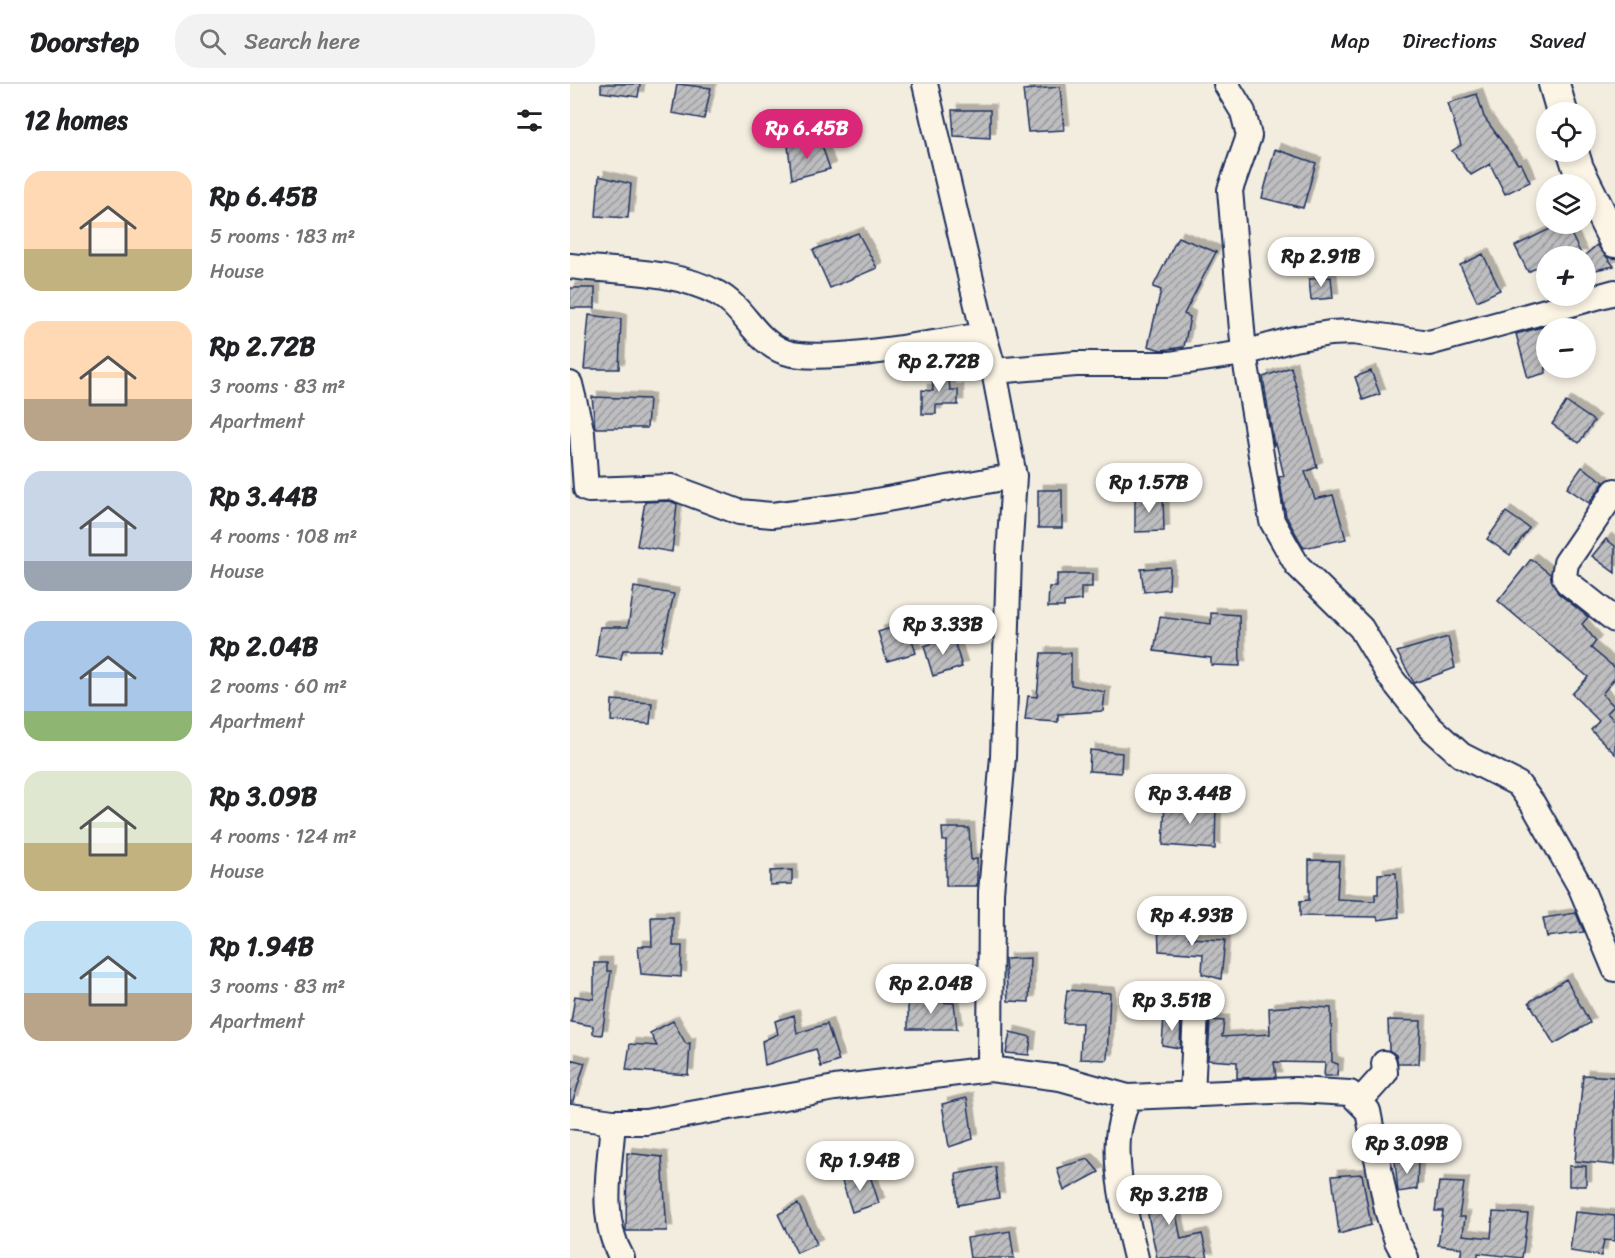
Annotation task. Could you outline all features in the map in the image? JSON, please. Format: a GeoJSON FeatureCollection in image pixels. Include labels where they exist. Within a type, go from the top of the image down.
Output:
{"type":"FeatureCollection","features":[{"type":"Feature","properties":{"kind":"main road"},"geometry":{"type":"LineString","coordinates":[[1554,84],[1559,102]]}},
{"type":"Feature","properties":{"kind":"main road"},"geometry":{"type":"LineString","coordinates":[[1576,162],[1615,242]]}},
{"type":"Feature","properties":{"kind":"street"},"geometry":{"type":"LineString","coordinates":[[926,84],[994,371],[1014,476],[1009,557],[1004,757],[991,892],[990,1069]]}},
{"type":"Feature","properties":{"kind":"street"},"geometry":{"type":"LineString","coordinates":[[1227,84],[1243,112],[1249,136],[1230,190],[1245,353],[1272,522],[1297,565],[1360,628],[1391,678],[1430,727],[1461,755],[1518,784],[1533,804],[1581,888],[1615,969]]}},
{"type":"Feature","properties":{"kind":"street"},"geometry":{"type":"LineString","coordinates":[[570,266],[682,280],[716,293],[733,304],[760,338],[786,353],[818,356],[984,335]]}},
{"type":"Feature","properties":{"kind":"street"},"geometry":{"type":"LineString","coordinates":[[994,371],[1076,364],[1169,364],[1245,353],[1294,339],[1330,333],[1362,333],[1429,343],[1462,336],[1615,292]]}},
{"type":"Feature","properties":{"kind":"street"},"geometry":{"type":"LineString","coordinates":[[570,384],[582,433],[586,489],[589,490],[672,488],[739,512],[772,515],[854,506],[1014,476]]}},
{"type":"Feature","properties":{"kind":"street"},"geometry":{"type":"LineString","coordinates":[[1613,611],[1567,582],[1564,569],[1615,491]]}},
{"type":"Feature","properties":{"kind":"street"},"geometry":{"type":"LineString","coordinates":[[1192,1095],[1197,1011]]}},
{"type":"Feature","properties":{"kind":"street"},"geometry":{"type":"LineString","coordinates":[[1360,1101],[1385,1073],[1384,1063]]}},
{"type":"Feature","properties":{"kind":"street"},"geometry":{"type":"LineString","coordinates":[[570,1116],[613,1122],[645,1122],[835,1088],[990,1069],[1060,1078],[1128,1097],[1335,1091],[1350,1093],[1368,1111],[1387,1210],[1397,1241],[1406,1258]]}},
{"type":"Feature","properties":{"kind":"street"},"geometry":{"type":"LineString","coordinates":[[1128,1097],[1118,1137],[1118,1160],[1124,1206],[1136,1258]]}},
{"type":"Feature","properties":{"kind":"street"},"geometry":{"type":"LineString","coordinates":[[613,1122],[607,1213],[612,1236],[622,1258]]}},
{"type":"Feature","properties":{"kind":"building"},"geometry":{"type":"Polygon","coordinates":[[[601,84],[640,84],[638,97],[601,92],[601,84]]]}},
{"type":"Feature","properties":{"kind":"building"},"geometry":{"type":"Polygon","coordinates":[[[677,84],[711,88],[704,119],[672,113],[677,84]]]}},
{"type":"Feature","properties":{"kind":"building"},"geometry":{"type":"Polygon","coordinates":[[[1060,87],[1064,130],[1028,132],[1023,90],[1060,87]]]}},
{"type":"Feature","properties":{"kind":"building"},"geometry":{"type":"Polygon","coordinates":[[[1477,94],[1484,117],[1518,164],[1521,163],[1530,182],[1505,194],[1490,164],[1471,175],[1452,151],[1461,145],[1448,103],[1477,94]]]}},
{"type":"Feature","properties":{"kind":"building"},"geometry":{"type":"Polygon","coordinates":[[[952,110],[990,110],[990,138],[954,136],[952,110]]]}},
{"type":"Feature","properties":{"kind":"building"},"geometry":{"type":"Polygon","coordinates":[[[821,143],[830,169],[792,179],[788,146],[821,143]]]}},
{"type":"Feature","properties":{"kind":"building"},"geometry":{"type":"Polygon","coordinates":[[[1275,149],[1316,163],[1303,208],[1262,198],[1275,149]]]}},
{"type":"Feature","properties":{"kind":"building"},"geometry":{"type":"Polygon","coordinates":[[[599,176],[631,184],[628,218],[596,216],[599,176]]]}},
{"type":"Feature","properties":{"kind":"building"},"geometry":{"type":"Polygon","coordinates":[[[858,233],[877,268],[830,288],[813,250],[858,233]]]}},
{"type":"Feature","properties":{"kind":"building"},"geometry":{"type":"Polygon","coordinates":[[[1540,234],[1571,234],[1577,246],[1536,246],[1536,268],[1528,272],[1515,246],[1540,234]]]}},
{"type":"Feature","properties":{"kind":"building"},"geometry":{"type":"Polygon","coordinates":[[[1178,237],[1216,252],[1184,314],[1190,317],[1184,347],[1161,350],[1148,346],[1161,290],[1153,287],[1178,237]]]}},
{"type":"Feature","properties":{"kind":"building"},"geometry":{"type":"Polygon","coordinates":[[[1597,245],[1614,266],[1596,270],[1597,245]]]}},
{"type":"Feature","properties":{"kind":"building"},"geometry":{"type":"Polygon","coordinates":[[[1483,254],[1500,290],[1477,301],[1460,265],[1483,254]]]}},
{"type":"Feature","properties":{"kind":"building"},"geometry":{"type":"Polygon","coordinates":[[[1331,277],[1333,298],[1311,300],[1309,279],[1331,277]]]}},
{"type":"Feature","properties":{"kind":"building"},"geometry":{"type":"Polygon","coordinates":[[[570,288],[595,288],[595,308],[570,308],[570,288]]]}},
{"type":"Feature","properties":{"kind":"building"},"geometry":{"type":"Polygon","coordinates":[[[589,315],[621,319],[619,369],[584,369],[589,315]]]}},
{"type":"Feature","properties":{"kind":"building"},"geometry":{"type":"Polygon","coordinates":[[[1536,329],[1536,376],[1528,378],[1516,334],[1536,329]]]}},
{"type":"Feature","properties":{"kind":"building"},"geometry":{"type":"Polygon","coordinates":[[[1291,367],[1317,467],[1305,472],[1315,499],[1333,495],[1346,539],[1304,548],[1286,516],[1279,477],[1284,476],[1276,443],[1274,445],[1263,377],[1291,367]]]}},
{"type":"Feature","properties":{"kind":"building"},"geometry":{"type":"Polygon","coordinates":[[[948,370],[950,390],[958,390],[958,405],[936,405],[936,414],[922,414],[922,390],[933,391],[932,371],[948,370]]]}},
{"type":"Feature","properties":{"kind":"building"},"geometry":{"type":"Polygon","coordinates":[[[1371,371],[1380,394],[1363,400],[1355,377],[1371,371]]]}},
{"type":"Feature","properties":{"kind":"building"},"geometry":{"type":"Polygon","coordinates":[[[592,397],[649,399],[647,428],[595,428],[592,397]]]}},
{"type":"Feature","properties":{"kind":"building"},"geometry":{"type":"Polygon","coordinates":[[[1566,402],[1594,421],[1579,443],[1552,424],[1566,402]]]}},
{"type":"Feature","properties":{"kind":"building"},"geometry":{"type":"Polygon","coordinates":[[[1582,467],[1604,482],[1589,503],[1567,488],[1582,467]]]}},
{"type":"Feature","properties":{"kind":"building"},"geometry":{"type":"Polygon","coordinates":[[[1038,490],[1062,490],[1062,528],[1038,528],[1038,490]]]}},
{"type":"Feature","properties":{"kind":"building"},"geometry":{"type":"Polygon","coordinates":[[[1163,495],[1164,531],[1135,532],[1135,496],[1163,495]]]}},
{"type":"Feature","properties":{"kind":"building"},"geometry":{"type":"Polygon","coordinates":[[[670,501],[677,504],[672,552],[637,546],[645,502],[670,501]]]}},
{"type":"Feature","properties":{"kind":"building"},"geometry":{"type":"Polygon","coordinates":[[[1506,512],[1529,528],[1510,555],[1487,539],[1506,512]]]}},
{"type":"Feature","properties":{"kind":"building"},"geometry":{"type":"Polygon","coordinates":[[[1606,539],[1615,546],[1615,573],[1592,556],[1606,539]]]}},
{"type":"Feature","properties":{"kind":"building"},"geometry":{"type":"Polygon","coordinates":[[[1531,559],[1550,574],[1558,593],[1588,617],[1582,624],[1596,641],[1591,648],[1615,668],[1615,678],[1602,694],[1614,706],[1607,713],[1615,721],[1615,754],[1591,730],[1599,721],[1572,694],[1588,677],[1498,601],[1531,559]]]}},
{"type":"Feature","properties":{"kind":"building"},"geometry":{"type":"Polygon","coordinates":[[[1170,567],[1169,589],[1144,592],[1141,569],[1170,567]]]}},
{"type":"Feature","properties":{"kind":"building"},"geometry":{"type":"Polygon","coordinates":[[[1057,574],[1092,574],[1092,587],[1081,587],[1081,600],[1064,602],[1064,607],[1048,607],[1049,587],[1057,587],[1057,574]]]}},
{"type":"Feature","properties":{"kind":"building"},"geometry":{"type":"Polygon","coordinates":[[[634,587],[674,594],[661,650],[623,650],[621,659],[596,656],[600,627],[628,627],[634,587]]]}},
{"type":"Feature","properties":{"kind":"building"},"geometry":{"type":"Polygon","coordinates":[[[1211,613],[1239,615],[1240,666],[1211,665],[1211,658],[1154,651],[1160,617],[1211,624],[1211,613]]]}},
{"type":"Feature","properties":{"kind":"building"},"geometry":{"type":"Polygon","coordinates":[[[907,623],[916,653],[887,661],[878,632],[907,623]]]}},
{"type":"Feature","properties":{"kind":"building"},"geometry":{"type":"Polygon","coordinates":[[[953,637],[962,667],[933,676],[924,646],[953,637]]]}},
{"type":"Feature","properties":{"kind":"building"},"geometry":{"type":"Polygon","coordinates":[[[1448,637],[1455,668],[1414,683],[1397,652],[1448,637]]]}},
{"type":"Feature","properties":{"kind":"building"},"geometry":{"type":"Polygon","coordinates":[[[1041,653],[1071,653],[1071,685],[1105,692],[1103,711],[1058,714],[1058,722],[1025,720],[1028,696],[1037,697],[1041,653]]]}},
{"type":"Feature","properties":{"kind":"building"},"geometry":{"type":"Polygon","coordinates":[[[612,700],[652,703],[650,724],[611,721],[612,700]]]}},
{"type":"Feature","properties":{"kind":"building"},"geometry":{"type":"Polygon","coordinates":[[[1090,750],[1122,753],[1121,773],[1089,771],[1090,750]]]}},
{"type":"Feature","properties":{"kind":"building"},"geometry":{"type":"Polygon","coordinates":[[[1165,801],[1216,803],[1215,849],[1163,845],[1165,801]]]}},
{"type":"Feature","properties":{"kind":"building"},"geometry":{"type":"Polygon","coordinates":[[[942,828],[969,828],[971,860],[977,859],[977,886],[946,886],[946,841],[943,841],[942,828]]]}},
{"type":"Feature","properties":{"kind":"building"},"geometry":{"type":"Polygon","coordinates":[[[1309,860],[1339,861],[1337,899],[1375,901],[1375,894],[1378,894],[1378,874],[1396,873],[1399,917],[1378,920],[1377,917],[1300,916],[1300,901],[1309,900],[1309,860]]]}},
{"type":"Feature","properties":{"kind":"building"},"geometry":{"type":"Polygon","coordinates":[[[792,870],[792,884],[770,885],[770,871],[792,870]]]}},
{"type":"Feature","properties":{"kind":"building"},"geometry":{"type":"Polygon","coordinates":[[[1576,913],[1584,932],[1547,937],[1543,918],[1576,913]]]}},
{"type":"Feature","properties":{"kind":"building"},"geometry":{"type":"Polygon","coordinates":[[[651,917],[673,917],[673,946],[682,946],[681,977],[641,974],[638,946],[652,946],[651,917]]]}},
{"type":"Feature","properties":{"kind":"building"},"geometry":{"type":"Polygon","coordinates":[[[1158,922],[1190,924],[1189,938],[1225,940],[1221,979],[1202,974],[1203,954],[1159,951],[1158,922]]]}},
{"type":"Feature","properties":{"kind":"building"},"geometry":{"type":"Polygon","coordinates":[[[1030,958],[1029,1002],[1008,1001],[1005,959],[1030,958]]]}},
{"type":"Feature","properties":{"kind":"building"},"geometry":{"type":"Polygon","coordinates":[[[594,963],[607,963],[607,971],[611,971],[602,1035],[593,1034],[593,1026],[571,1022],[575,996],[594,999],[594,963]]]}},
{"type":"Feature","properties":{"kind":"building"},"geometry":{"type":"Polygon","coordinates":[[[1566,979],[1590,1023],[1554,1044],[1529,1002],[1566,979]]]}},
{"type":"Feature","properties":{"kind":"building"},"geometry":{"type":"Polygon","coordinates":[[[1067,990],[1110,993],[1107,1060],[1080,1059],[1082,1023],[1063,1023],[1067,990]]]}},
{"type":"Feature","properties":{"kind":"building"},"geometry":{"type":"Polygon","coordinates":[[[908,1000],[954,1003],[957,1029],[908,1029],[908,1000]]]}},
{"type":"Feature","properties":{"kind":"building"},"geometry":{"type":"Polygon","coordinates":[[[1298,1006],[1331,1008],[1332,1062],[1338,1064],[1337,1076],[1324,1076],[1325,1063],[1274,1062],[1276,1077],[1237,1078],[1237,1062],[1208,1060],[1210,1020],[1224,1021],[1222,1037],[1270,1034],[1269,1008],[1298,1006]]]}},
{"type":"Feature","properties":{"kind":"building"},"geometry":{"type":"Polygon","coordinates":[[[794,1015],[797,1033],[827,1024],[839,1061],[821,1067],[816,1049],[765,1065],[762,1041],[778,1034],[775,1021],[794,1015]]]}},
{"type":"Feature","properties":{"kind":"building"},"geometry":{"type":"Polygon","coordinates":[[[1164,1016],[1181,1017],[1180,1048],[1162,1045],[1164,1016]]]}},
{"type":"Feature","properties":{"kind":"building"},"geometry":{"type":"Polygon","coordinates":[[[1388,1020],[1421,1021],[1419,1064],[1398,1064],[1396,1055],[1389,1050],[1388,1020]]]}},
{"type":"Feature","properties":{"kind":"building"},"geometry":{"type":"Polygon","coordinates":[[[673,1021],[686,1044],[690,1043],[688,1075],[626,1070],[630,1044],[657,1046],[650,1033],[673,1021]]]}},
{"type":"Feature","properties":{"kind":"building"},"geometry":{"type":"Polygon","coordinates":[[[1010,1032],[1031,1037],[1029,1055],[1006,1053],[1010,1032]]]}},
{"type":"Feature","properties":{"kind":"building"},"geometry":{"type":"Polygon","coordinates":[[[570,1059],[585,1063],[573,1101],[570,1101],[570,1059]]]}},
{"type":"Feature","properties":{"kind":"building"},"geometry":{"type":"Polygon","coordinates":[[[1583,1075],[1614,1077],[1614,1165],[1575,1161],[1583,1075]]]}},
{"type":"Feature","properties":{"kind":"building"},"geometry":{"type":"Polygon","coordinates":[[[967,1098],[973,1139],[949,1147],[942,1104],[967,1098]]]}},
{"type":"Feature","properties":{"kind":"building"},"geometry":{"type":"Polygon","coordinates":[[[627,1153],[662,1157],[667,1231],[626,1231],[627,1153]]]}},
{"type":"Feature","properties":{"kind":"building"},"geometry":{"type":"Polygon","coordinates":[[[1088,1159],[1099,1172],[1064,1191],[1057,1168],[1088,1159]]]}},
{"type":"Feature","properties":{"kind":"building"},"geometry":{"type":"Polygon","coordinates":[[[1418,1160],[1417,1189],[1398,1192],[1395,1161],[1418,1160]]]}},
{"type":"Feature","properties":{"kind":"building"},"geometry":{"type":"Polygon","coordinates":[[[1569,1166],[1586,1166],[1586,1186],[1569,1186],[1569,1166]]]}},
{"type":"Feature","properties":{"kind":"building"},"geometry":{"type":"Polygon","coordinates":[[[995,1167],[999,1198],[958,1205],[956,1174],[995,1167]]]}},
{"type":"Feature","properties":{"kind":"building"},"geometry":{"type":"Polygon","coordinates":[[[869,1173],[879,1203],[852,1212],[842,1181],[869,1173]]]}},
{"type":"Feature","properties":{"kind":"building"},"geometry":{"type":"Polygon","coordinates":[[[1362,1174],[1371,1225],[1339,1234],[1332,1176],[1362,1174]]]}},
{"type":"Feature","properties":{"kind":"building"},"geometry":{"type":"Polygon","coordinates":[[[1439,1182],[1464,1183],[1459,1217],[1465,1217],[1463,1235],[1491,1238],[1493,1212],[1528,1214],[1522,1258],[1478,1253],[1478,1258],[1460,1258],[1462,1248],[1438,1245],[1443,1211],[1435,1211],[1439,1182]]]}},
{"type":"Feature","properties":{"kind":"building"},"geometry":{"type":"Polygon","coordinates":[[[1170,1183],[1181,1239],[1202,1234],[1208,1258],[1157,1258],[1142,1186],[1170,1183]]]}},
{"type":"Feature","properties":{"kind":"building"},"geometry":{"type":"Polygon","coordinates":[[[798,1204],[817,1244],[797,1253],[778,1214],[798,1204]]]}},
{"type":"Feature","properties":{"kind":"building"},"geometry":{"type":"Polygon","coordinates":[[[1575,1212],[1615,1216],[1615,1241],[1604,1240],[1601,1256],[1570,1251],[1575,1212]]]}},
{"type":"Feature","properties":{"kind":"building"},"geometry":{"type":"Polygon","coordinates":[[[1010,1231],[1014,1258],[970,1258],[967,1238],[1010,1231]]]}}]}
